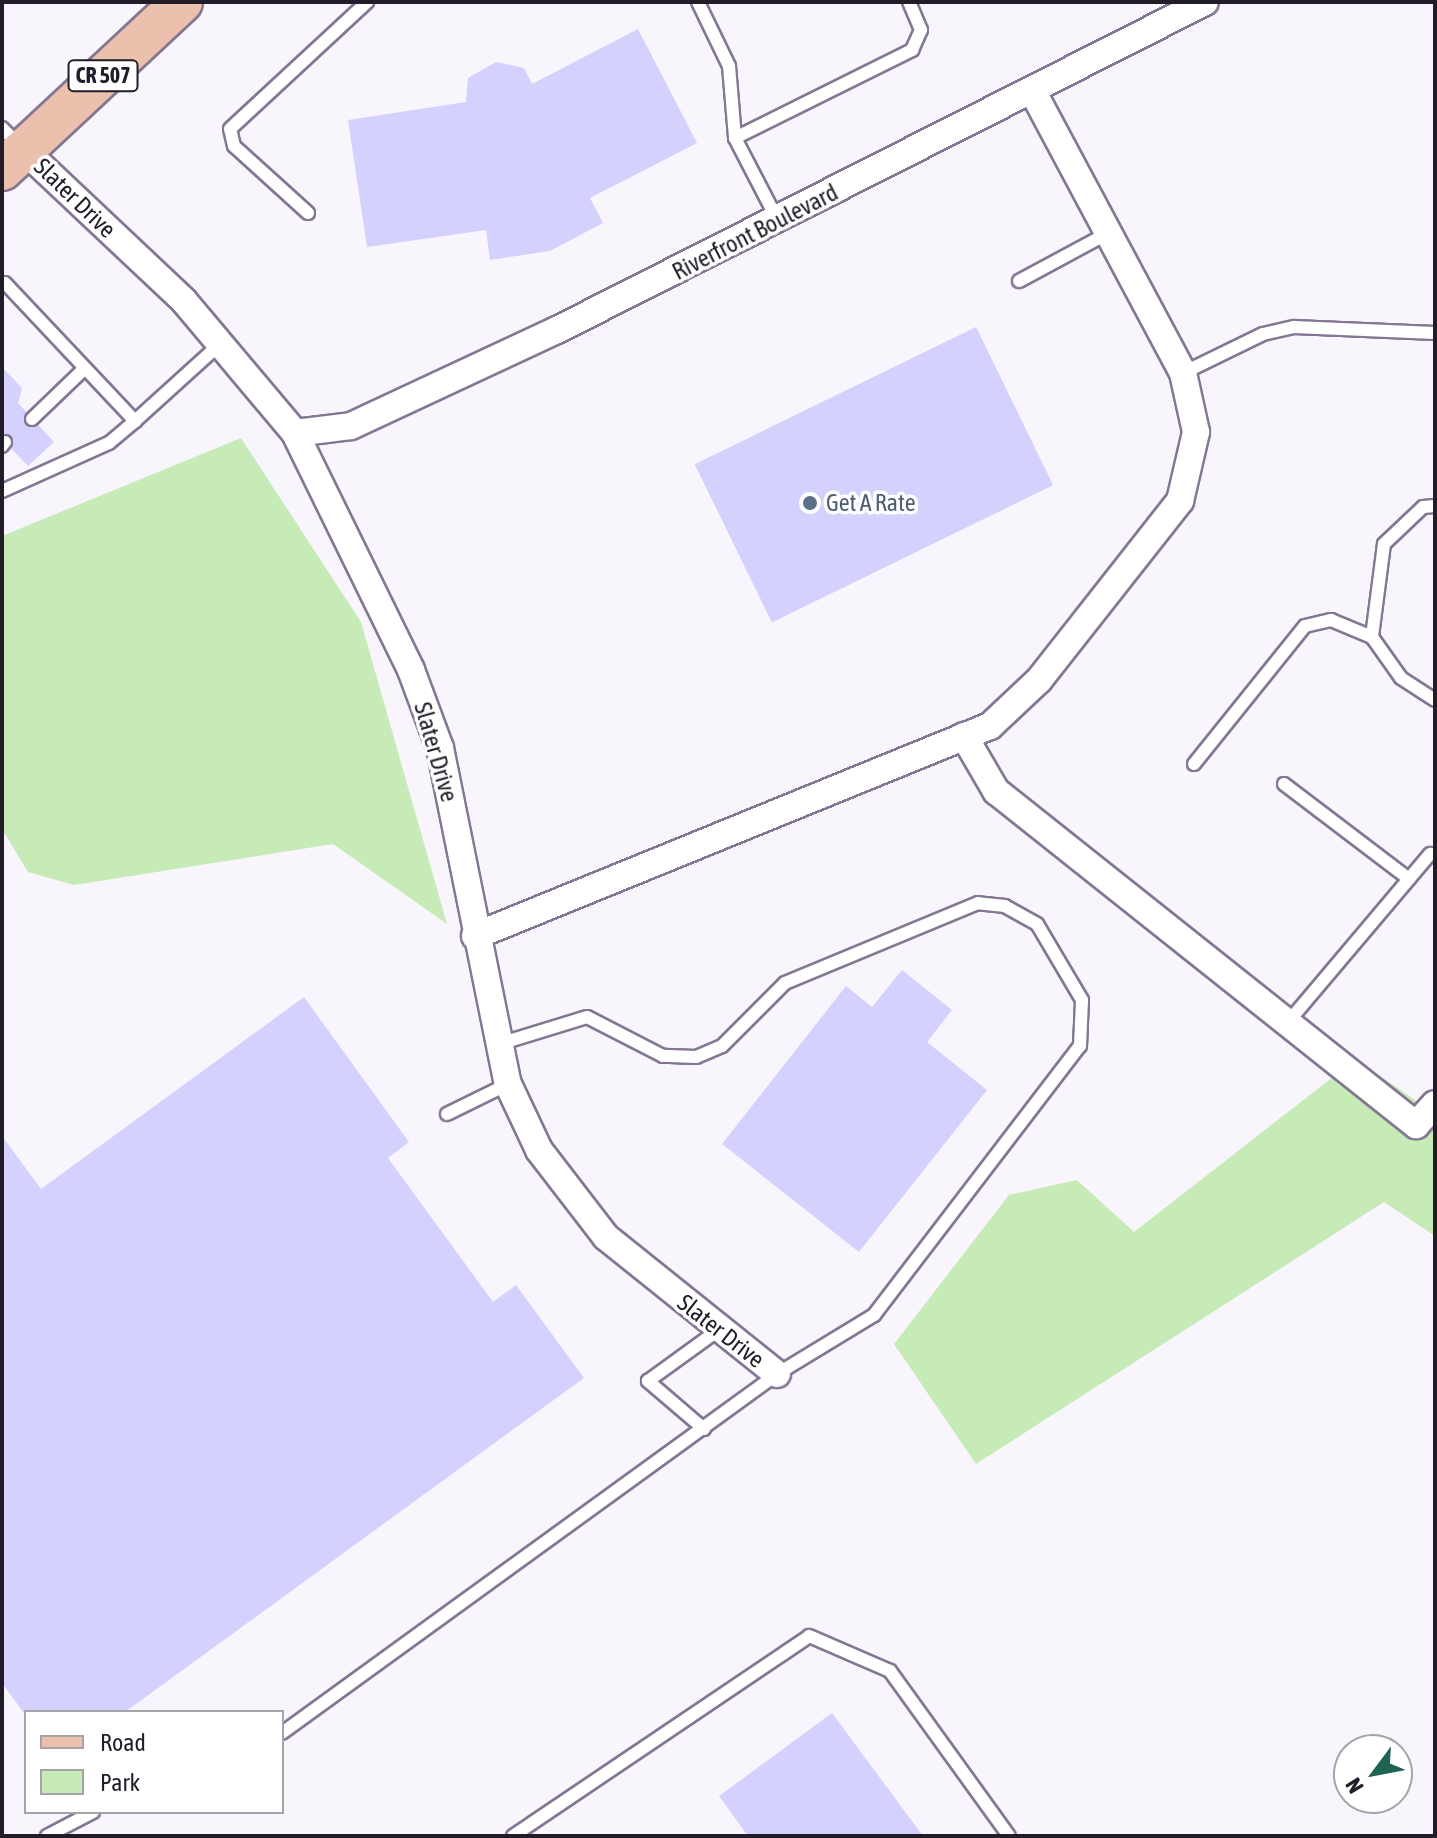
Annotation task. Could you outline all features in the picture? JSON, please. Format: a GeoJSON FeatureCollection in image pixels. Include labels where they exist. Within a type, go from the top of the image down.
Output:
{"type":"FeatureCollection","features":[{"type":"Feature","properties":{"kind":"main road","name":"CR 507"},"geometry":{"type":"LineString","coordinates":[[9,149],[182,2]]}},
{"type":"Feature","properties":{"kind":"street","name":"Riverfront Boulevard"},"geometry":{"type":"LineString","coordinates":[[295,433],[351,426],[778,221],[1205,2]]}},
{"type":"Feature","properties":{"kind":"street"},"geometry":{"type":"LineString","coordinates":[[475,936],[990,726],[1039,680],[1180,501],[1196,432],[1183,373],[1033,92]]}},
{"type":"Feature","properties":{"kind":"street","name":"Slater Drive"},"geometry":{"type":"LineString","coordinates":[[9,149],[222,342],[295,433],[411,670],[440,748],[475,936],[508,1084],[539,1150],[581,1208],[717,1331],[777,1374]]}},
{"type":"Feature","properties":{"kind":"street"},"geometry":{"type":"LineString","coordinates":[[964,736],[996,791],[1416,1125],[1435,1104]]}},
{"type":"Feature","properties":{"kind":"lane"},"geometry":{"type":"LineString","coordinates":[[308,213],[234,146],[230,129],[325,33],[367,2]]}},
{"type":"Feature","properties":{"kind":"lane"},"geometry":{"type":"LineString","coordinates":[[698,2],[729,66],[735,138],[778,221]]}},
{"type":"Feature","properties":{"kind":"lane"},"geometry":{"type":"LineString","coordinates":[[735,138],[912,50],[921,30],[909,2]]}},
{"type":"Feature","properties":{"kind":"lane"},"geometry":{"type":"LineString","coordinates":[[1019,281],[1108,233]]}},
{"type":"Feature","properties":{"kind":"lane"},"geometry":{"type":"LineString","coordinates":[[5,283],[135,421]]}},
{"type":"Feature","properties":{"kind":"lane"},"geometry":{"type":"LineString","coordinates":[[1183,373],[1263,334],[1294,327],[1435,333]]}},
{"type":"Feature","properties":{"kind":"lane"},"geometry":{"type":"LineString","coordinates":[[2,491],[109,443],[222,342]]}},
{"type":"Feature","properties":{"kind":"lane"},"geometry":{"type":"LineString","coordinates":[[32,419],[84,369]]}},
{"type":"Feature","properties":{"kind":"lane"},"geometry":{"type":"LineString","coordinates":[[1372,637],[1384,544],[1423,507],[1435,506]]}},
{"type":"Feature","properties":{"kind":"lane"},"geometry":{"type":"LineString","coordinates":[[1194,764],[1305,626],[1331,620],[1372,637],[1401,678],[1435,700]]}},
{"type":"Feature","properties":{"kind":"lane"},"geometry":{"type":"LineString","coordinates":[[1284,784],[1409,879]]}},
{"type":"Feature","properties":{"kind":"lane"},"geometry":{"type":"LineString","coordinates":[[1289,1021],[1430,854]]}},
{"type":"Feature","properties":{"kind":"lane"},"geometry":{"type":"LineString","coordinates":[[284,1732],[777,1374],[874,1315],[1080,1046],[1082,1000],[1037,924],[1005,906],[978,903],[948,914],[900,941],[785,983],[722,1046],[696,1057],[663,1056],[587,1017],[499,1044]]}},
{"type":"Feature","properties":{"kind":"lane"},"geometry":{"type":"LineString","coordinates":[[447,1114],[482,1091],[508,1084]]}},
{"type":"Feature","properties":{"kind":"lane"},"geometry":{"type":"LineString","coordinates":[[704,1429],[648,1381],[717,1331]]}},
{"type":"Feature","properties":{"kind":"lane"},"geometry":{"type":"LineString","coordinates":[[513,1836],[809,1636],[890,1671],[1009,1836]]}},
{"type":"Feature","properties":{"kind":"lane"},"geometry":{"type":"LineString","coordinates":[[47,1836],[89,1814]]}},
{"type":"Feature","properties":{"kind":"green space"},"geometry":{"type":"Polygon","coordinates":[[[241,438],[361,622],[447,924],[333,844],[74,885],[28,872],[2,829],[2,536],[241,438]]]}},
{"type":"Feature","properties":{"kind":"green space"},"geometry":{"type":"Polygon","coordinates":[[[1356,1059],[1435,1114],[1435,1236],[1384,1202],[976,1464],[894,1344],[1009,1195],[1077,1180],[1134,1232],[1356,1059]]]}},
{"type":"Feature","properties":{"kind":"building"},"geometry":{"type":"Polygon","coordinates":[[[638,29],[697,143],[590,198],[603,223],[550,251],[490,260],[486,230],[367,247],[348,120],[466,102],[468,78],[496,62],[524,68],[532,84],[638,29]]]}},
{"type":"Feature","properties":{"kind":"building"},"geometry":{"type":"Polygon","coordinates":[[[976,327],[1053,485],[772,622],[695,464],[976,327]]]}},
{"type":"Feature","properties":{"kind":"building"},"geometry":{"type":"Polygon","coordinates":[[[2,367],[22,388],[18,403],[54,442],[28,466],[2,439],[2,367]]]}},
{"type":"Feature","properties":{"kind":"building"},"geometry":{"type":"Polygon","coordinates":[[[902,970],[952,1010],[927,1042],[987,1090],[859,1252],[722,1144],[846,986],[872,1007],[902,970]]]}},
{"type":"Feature","properties":{"kind":"building"},"geometry":{"type":"Polygon","coordinates":[[[304,997],[409,1142],[388,1158],[493,1302],[516,1285],[584,1378],[128,1710],[24,1710],[24,1713],[2,1683],[2,1136],[41,1189],[304,997]]]}},
{"type":"Feature","properties":{"kind":"building"},"geometry":{"type":"Polygon","coordinates":[[[832,1713],[923,1836],[748,1836],[719,1796],[832,1713]]]}},
{"type":"Feature","properties":{"kind":"place","name":"Get A Rate"},"geometry":{"type":"Point","coordinates":[810,503]}}]}
